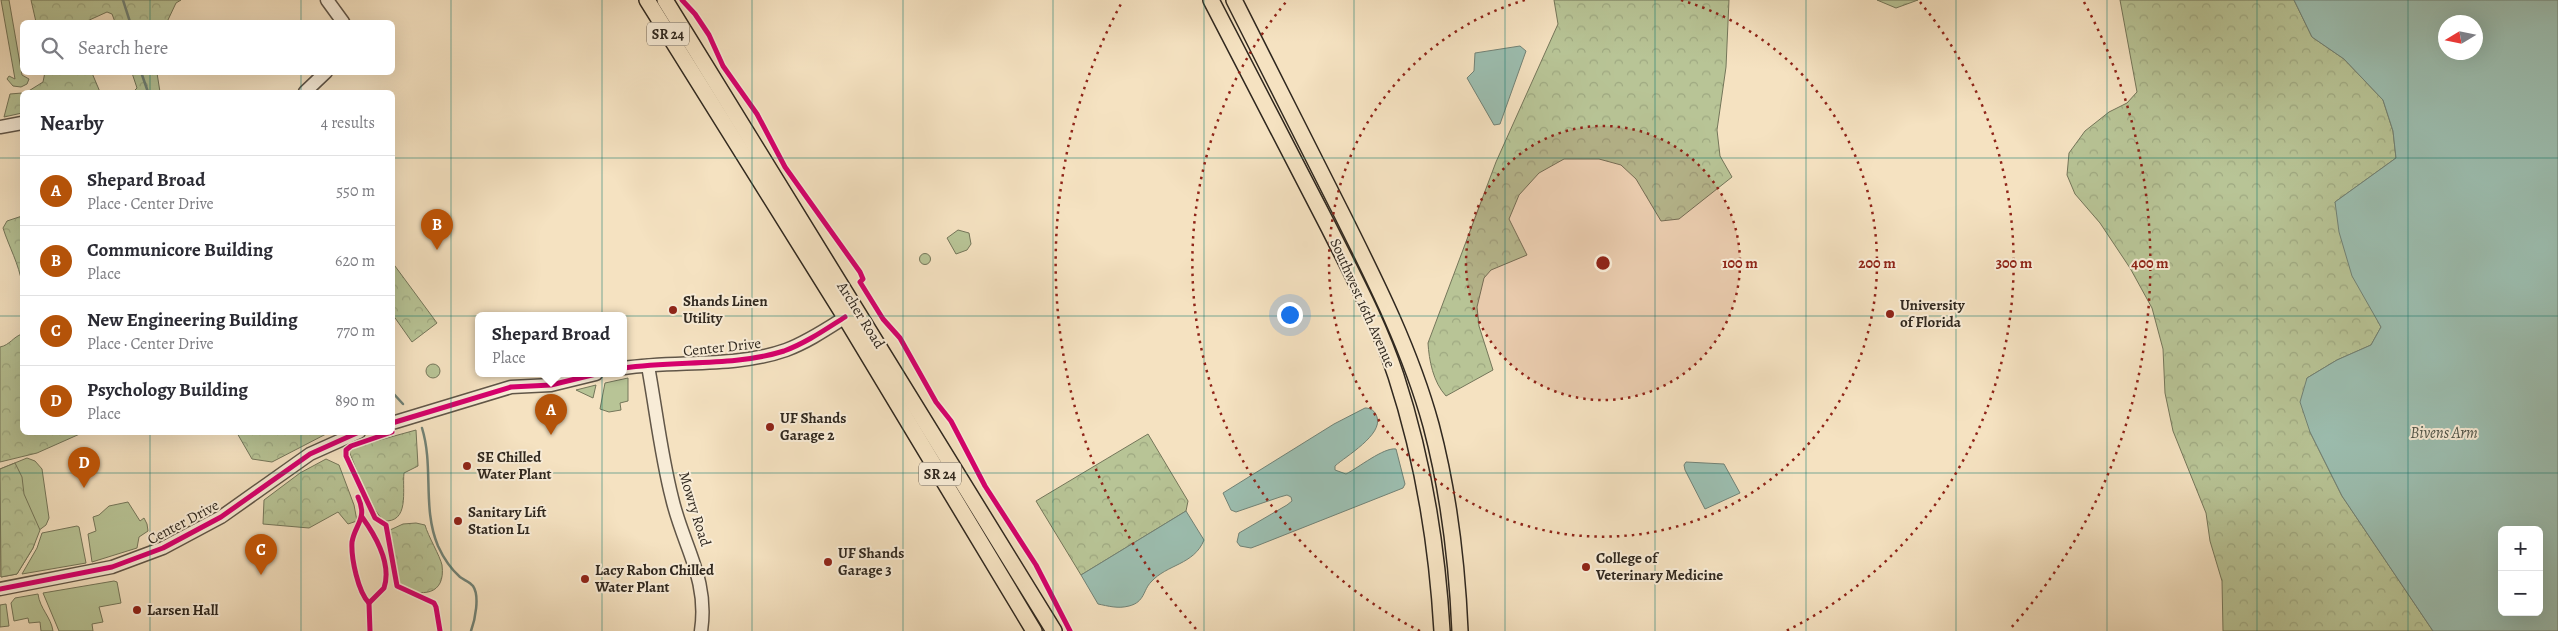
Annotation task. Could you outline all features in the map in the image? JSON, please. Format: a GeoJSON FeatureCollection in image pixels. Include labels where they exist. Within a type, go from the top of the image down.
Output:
{"type":"FeatureCollection","features":[{"type":"Feature","properties":{"kind":"main road","name":"Archer Road"},"geometry":{"type":"LineString","coordinates":[[647,0],[1054,631]]}},
{"type":"Feature","properties":{"kind":"main road","name":"Archer Road"},"geometry":{"type":"LineString","coordinates":[[665,0],[851,314],[1034,631]]}},
{"type":"Feature","properties":{"kind":"main road","name":"Southwest 16th Avenue"},"geometry":{"type":"LineString","coordinates":[[1211,0],[1356,282],[1395,374],[1412,428],[1428,496],[1438,563],[1442,631]]}},
{"type":"Feature","properties":{"kind":"main road","name":"Southwest 16th Avenue"},"geometry":{"type":"LineString","coordinates":[[1234,0],[1373,276],[1410,360],[1430,424],[1447,492],[1457,561],[1460,631]]}},
{"type":"Feature","properties":{"kind":"street"},"geometry":{"type":"LineString","coordinates":[[327,0],[342,20]]}},
{"type":"Feature","properties":{"kind":"street"},"geometry":{"type":"LineString","coordinates":[[307,90],[323,75]]}},
{"type":"Feature","properties":{"kind":"street"},"geometry":{"type":"LineString","coordinates":[[0,127],[20,123]]}},
{"type":"Feature","properties":{"kind":"street","name":"Center Drive"},"geometry":{"type":"LineString","coordinates":[[627,368],[747,359],[771,354],[800,344],[851,314]]}},
{"type":"Feature","properties":{"kind":"street","name":"Mowry Road"},"geometry":{"type":"LineString","coordinates":[[648,366],[673,501],[700,581],[703,610],[701,631]]}},
{"type":"Feature","properties":{"kind":"street"},"geometry":{"type":"LineString","coordinates":[[395,422],[506,388],[551,385],[584,377]]}},
{"type":"Feature","properties":{"kind":"street","name":"Center Drive"},"geometry":{"type":"LineString","coordinates":[[0,588],[104,569],[149,554],[180,540],[221,517],[310,454],[352,435]]}},
{"type":"Feature","properties":{"kind":"green space"},"geometry":{"type":"Polygon","coordinates":[[[1,0],[9,0],[20,63],[20,75],[29,79],[27,84],[21,87],[13,86],[7,79],[9,76],[15,79],[1,0]]]}},
{"type":"Feature","properties":{"kind":"green space"},"geometry":{"type":"Polygon","coordinates":[[[31,0],[181,0],[176,3],[168,20],[114,20],[112,14],[107,12],[89,20],[36,20],[31,0]]]}},
{"type":"Feature","properties":{"kind":"green space"},"geometry":{"type":"Polygon","coordinates":[[[1554,0],[1729,0],[1726,67],[1717,130],[1720,156],[1732,177],[1679,219],[1661,221],[1636,179],[1621,165],[1599,159],[1564,159],[1539,173],[1519,195],[1509,219],[1527,255],[1491,270],[1484,278],[1477,307],[1479,326],[1493,370],[1446,396],[1432,371],[1428,343],[1496,162],[1558,24],[1554,0]]]}},
{"type":"Feature","properties":{"kind":"green space"},"geometry":{"type":"Polygon","coordinates":[[[1877,0],[1918,0],[1896,8],[1877,0]]]}},
{"type":"Feature","properties":{"kind":"green space"},"geometry":{"type":"Polygon","coordinates":[[[2120,0],[2294,0],[2312,37],[2344,59],[2383,100],[2393,131],[2396,158],[2335,202],[2369,304],[2381,327],[2371,345],[2337,360],[2307,378],[2310,432],[2342,496],[2433,631],[2223,631],[2222,581],[2210,541],[2206,513],[2173,431],[2165,393],[2163,349],[2152,308],[2130,268],[2100,223],[2075,194],[2067,175],[2069,153],[2085,131],[2109,112],[2127,103],[2137,92],[2120,0]]]}},
{"type":"Feature","properties":{"kind":"green space"},"geometry":{"type":"Polygon","coordinates":[[[44,75],[93,75],[99,90],[30,90],[43,82],[44,75]]]}},
{"type":"Feature","properties":{"kind":"green space"},"geometry":{"type":"Polygon","coordinates":[[[133,75],[157,75],[160,90],[135,90],[137,88],[133,75]]]}},
{"type":"Feature","properties":{"kind":"green space"},"geometry":{"type":"Polygon","coordinates":[[[20,93],[20,113],[4,117],[10,94],[20,93]]]}},
{"type":"Feature","properties":{"kind":"green space"},"geometry":{"type":"Polygon","coordinates":[[[20,217],[20,274],[3,228],[7,221],[20,217]]]}},
{"type":"Feature","properties":{"kind":"green space"},"geometry":{"type":"Polygon","coordinates":[[[958,230],[969,233],[971,244],[967,250],[956,254],[947,238],[958,230]]]}},
{"type":"Feature","properties":{"kind":"green space"},"geometry":{"type":"Polygon","coordinates":[[[923,254],[927,254],[930,259],[929,263],[923,264],[920,261],[920,257],[923,254]]]}},
{"type":"Feature","properties":{"kind":"green space"},"geometry":{"type":"Polygon","coordinates":[[[395,266],[437,323],[412,342],[395,318],[395,266]]]}},
{"type":"Feature","properties":{"kind":"green space"},"geometry":{"type":"Polygon","coordinates":[[[20,335],[20,435],[78,435],[37,453],[0,462],[0,347],[20,335]]]}},
{"type":"Feature","properties":{"kind":"green space"},"geometry":{"type":"Polygon","coordinates":[[[430,364],[436,364],[440,371],[436,378],[430,378],[426,374],[426,368],[430,364]]]}},
{"type":"Feature","properties":{"kind":"green space"},"geometry":{"type":"Polygon","coordinates":[[[628,378],[628,401],[620,403],[621,410],[609,412],[600,409],[605,383],[628,378]]]}},
{"type":"Feature","properties":{"kind":"green space"},"geometry":{"type":"Polygon","coordinates":[[[596,385],[593,398],[576,390],[596,385]]]}},
{"type":"Feature","properties":{"kind":"green space"},"geometry":{"type":"Polygon","coordinates":[[[416,430],[418,466],[404,473],[404,497],[401,511],[392,520],[383,521],[368,500],[349,451],[358,446],[416,430]]]}},
{"type":"Feature","properties":{"kind":"green space"},"geometry":{"type":"Polygon","coordinates":[[[1148,434],[1188,501],[1186,511],[1081,575],[1036,501],[1148,434]]]}},
{"type":"Feature","properties":{"kind":"green space"},"geometry":{"type":"Polygon","coordinates":[[[238,435],[324,435],[272,462],[252,459],[238,435]]]}},
{"type":"Feature","properties":{"kind":"green space"},"geometry":{"type":"Polygon","coordinates":[[[27,458],[35,461],[42,469],[49,518],[46,525],[38,531],[33,548],[17,574],[1,577],[0,469],[27,458]]]}},
{"type":"Feature","properties":{"kind":"green space"},"geometry":{"type":"Polygon","coordinates":[[[326,459],[339,465],[354,505],[357,521],[348,524],[338,512],[309,528],[263,524],[264,500],[300,473],[326,459]]]}},
{"type":"Feature","properties":{"kind":"green space"},"geometry":{"type":"Polygon","coordinates":[[[15,463],[22,477],[24,494],[40,530],[33,548],[17,574],[1,577],[0,469],[15,463]]]}},
{"type":"Feature","properties":{"kind":"green space"},"geometry":{"type":"Polygon","coordinates":[[[128,502],[140,521],[144,518],[148,531],[139,537],[137,548],[92,562],[88,534],[96,531],[93,517],[99,515],[109,506],[128,502]]]}},
{"type":"Feature","properties":{"kind":"green space"},"geometry":{"type":"Polygon","coordinates":[[[416,523],[425,525],[442,565],[440,583],[436,588],[424,593],[400,587],[390,530],[403,524],[416,523]]]}},
{"type":"Feature","properties":{"kind":"green space"},"geometry":{"type":"Polygon","coordinates":[[[79,527],[86,563],[22,574],[37,548],[42,533],[79,527]]]}},
{"type":"Feature","properties":{"kind":"green space"},"geometry":{"type":"Polygon","coordinates":[[[117,582],[121,603],[99,607],[103,622],[92,624],[93,631],[59,631],[43,593],[117,582]]]}},
{"type":"Feature","properties":{"kind":"green space"},"geometry":{"type":"Polygon","coordinates":[[[38,594],[53,631],[41,631],[40,622],[29,623],[28,618],[14,621],[11,603],[15,598],[38,594]]]}},
{"type":"Feature","properties":{"kind":"green space"},"geometry":{"type":"Polygon","coordinates":[[[6,604],[9,626],[0,627],[0,605],[6,604]]]}},
{"type":"Feature","properties":{"kind":"water","name":"Bivens Arm"},"geometry":{"type":"Polygon","coordinates":[[[2294,0],[2558,0],[2558,631],[2433,631],[2342,496],[2310,432],[2300,402],[2307,378],[2337,360],[2371,345],[2381,327],[2352,276],[2339,232],[2335,202],[2396,158],[2393,131],[2383,100],[2344,59],[2312,37],[2294,0]]]}},
{"type":"Feature","properties":{"kind":"water"},"geometry":{"type":"Polygon","coordinates":[[[1520,46],[1526,51],[1500,124],[1494,125],[1467,78],[1474,71],[1475,53],[1520,46]]]}},
{"type":"Feature","properties":{"kind":"water"},"geometry":{"type":"Polygon","coordinates":[[[1365,408],[1372,410],[1377,417],[1375,431],[1335,466],[1335,470],[1346,474],[1378,454],[1396,449],[1405,484],[1403,488],[1251,548],[1240,546],[1237,542],[1239,533],[1287,505],[1292,501],[1291,497],[1287,495],[1236,512],[1231,510],[1223,493],[1334,424],[1365,408]]]}},
{"type":"Feature","properties":{"kind":"water"},"geometry":{"type":"Polygon","coordinates":[[[1686,462],[1724,464],[1740,493],[1705,509],[1685,470],[1684,465],[1686,462]]]}},
{"type":"Feature","properties":{"kind":"water"},"geometry":{"type":"Polygon","coordinates":[[[1186,511],[1204,540],[1194,555],[1157,576],[1148,585],[1138,602],[1121,607],[1098,604],[1081,575],[1186,511]]]}},
{"type":"Feature","properties":{"kind":"waterway"},"geometry":{"type":"LineString","coordinates":[[123,0],[129,20]]}},
{"type":"Feature","properties":{"kind":"waterway"},"geometry":{"type":"LineString","coordinates":[[142,75],[147,90]]}},
{"type":"Feature","properties":{"kind":"waterway"},"geometry":{"type":"LineString","coordinates":[[395,395],[403,404]]}},
{"type":"Feature","properties":{"kind":"waterway"},"geometry":{"type":"LineString","coordinates":[[422,428],[427,458],[430,517],[433,532],[442,554],[453,570],[472,585],[475,590],[476,608],[471,631]]}},
{"type":"Feature","properties":{"kind":"cycle path"},"geometry":{"type":"LineString","coordinates":[[682,0],[695,14],[709,35],[723,66],[757,114],[785,167],[860,272],[863,279],[860,282],[883,319],[900,338],[936,402],[951,421],[985,486],[1036,565],[1070,631]]}},
{"type":"Feature","properties":{"kind":"cycle path"},"geometry":{"type":"LineString","coordinates":[[627,368],[725,361],[765,356],[800,344],[845,317]]}},
{"type":"Feature","properties":{"kind":"cycle path"},"geometry":{"type":"LineString","coordinates":[[395,422],[511,387],[551,385],[584,377]]}},
{"type":"Feature","properties":{"kind":"cycle path"},"geometry":{"type":"LineString","coordinates":[[0,589],[112,567],[163,548],[221,517],[310,454],[352,435]]}},
{"type":"Feature","properties":{"kind":"cycle path"},"geometry":{"type":"LineString","coordinates":[[383,435],[351,446],[346,450],[346,456],[375,518],[386,525],[397,586],[434,603],[440,631]]}},
{"type":"Feature","properties":{"kind":"cycle path"},"geometry":{"type":"LineString","coordinates":[[358,497],[362,511],[352,542],[353,557],[359,583],[369,603]]}},
{"type":"Feature","properties":{"kind":"cycle path"},"geometry":{"type":"LineString","coordinates":[[362,517],[377,541],[386,569],[384,588],[369,603],[370,631]]}},
{"type":"Feature","properties":{"kind":"place","name":"Communicore Building"},"geometry":{"type":"Point","coordinates":[437,250]}},
{"type":"Feature","properties":{"kind":"place","name":"Shands Linen Utility"},"geometry":{"type":"Point","coordinates":[673,310]}},
{"type":"Feature","properties":{"kind":"place","name":"University of Florida"},"geometry":{"type":"Point","coordinates":[1890,314]}},
{"type":"Feature","properties":{"kind":"place","name":"UF Shands Garage 2"},"geometry":{"type":"Point","coordinates":[770,427]}},
{"type":"Feature","properties":{"kind":"place","name":"Shepard Broad"},"geometry":{"type":"Point","coordinates":[551,435]}},
{"type":"Feature","properties":{"kind":"place","name":"SE Chilled Water Plant"},"geometry":{"type":"Point","coordinates":[467,466]}},
{"type":"Feature","properties":{"kind":"place","name":"Psychology Building"},"geometry":{"type":"Point","coordinates":[84,488]}},
{"type":"Feature","properties":{"kind":"place","name":"Sanitary Lift Station L1"},"geometry":{"type":"Point","coordinates":[458,521]}},
{"type":"Feature","properties":{"kind":"place","name":"UF Shands Garage 3"},"geometry":{"type":"Point","coordinates":[828,562]}},
{"type":"Feature","properties":{"kind":"place","name":"College of Veterinary Medicine"},"geometry":{"type":"Point","coordinates":[1586,567]}},
{"type":"Feature","properties":{"kind":"place","name":"New Engineering Building"},"geometry":{"type":"Point","coordinates":[261,575]}},
{"type":"Feature","properties":{"kind":"place","name":"Lacy Rabon Chilled Water Plant"},"geometry":{"type":"Point","coordinates":[585,579]}},
{"type":"Feature","properties":{"kind":"place","name":"Larsen Hall"},"geometry":{"type":"Point","coordinates":[137,610]}}]}
